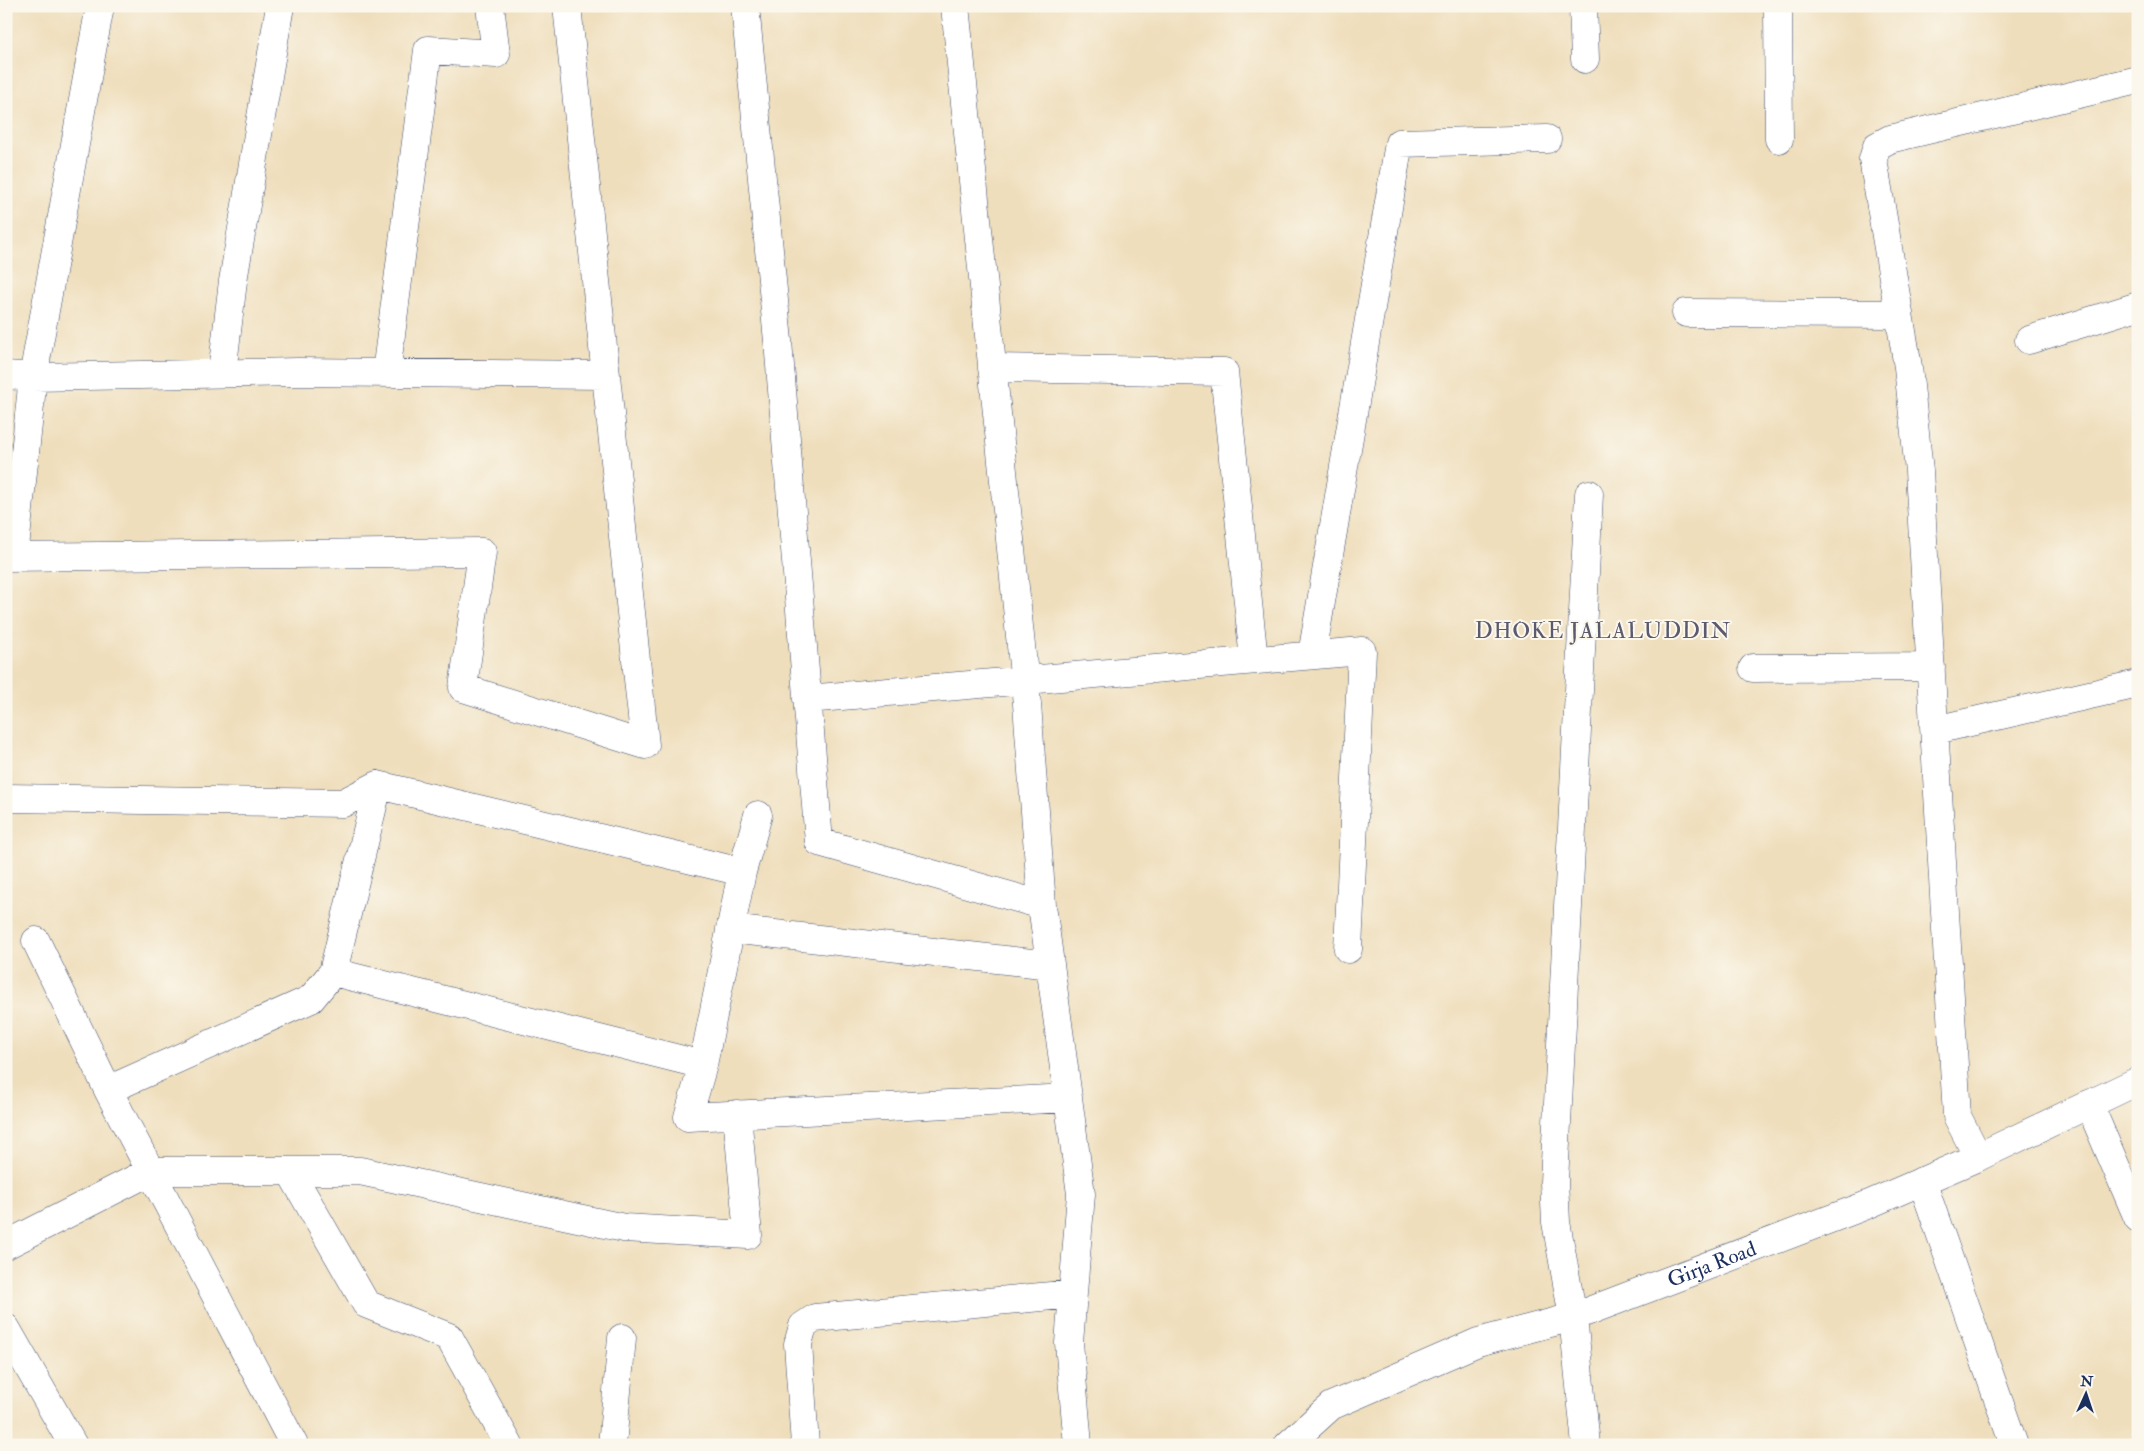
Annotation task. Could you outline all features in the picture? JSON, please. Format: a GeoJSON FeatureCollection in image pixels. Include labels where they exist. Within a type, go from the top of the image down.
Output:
{"type":"FeatureCollection","features":[{"type":"Feature","properties":{"kind":"street"},"geometry":{"type":"LineString","coordinates":[[100,6],[33,377],[10,557],[482,552],[463,688],[645,745],[567,6]]}},
{"type":"Feature","properties":{"kind":"street"},"geometry":{"type":"LineString","coordinates":[[222,373],[233,281],[280,6]]}},
{"type":"Feature","properties":{"kind":"street"},"geometry":{"type":"LineString","coordinates":[[386,373],[428,50],[496,54],[490,6]]}},
{"type":"Feature","properties":{"kind":"street"},"geometry":{"type":"LineString","coordinates":[[745,6],[778,341],[819,842],[1042,905]]}},
{"type":"Feature","properties":{"kind":"street"},"geometry":{"type":"LineString","coordinates":[[954,6],[1025,680],[1042,905],[1081,1194],[1069,1343],[1078,1445]]}},
{"type":"Feature","properties":{"kind":"street"},"geometry":{"type":"LineString","coordinates":[[1583,6],[1585,58]]}},
{"type":"Feature","properties":{"kind":"street"},"geometry":{"type":"LineString","coordinates":[[1778,6],[1779,139]]}},
{"type":"Feature","properties":{"kind":"street"},"geometry":{"type":"LineString","coordinates":[[1978,1157],[1957,1116],[1920,471],[1908,367],[1873,159],[1877,146],[1890,139],[2138,80]]}},
{"type":"Feature","properties":{"kind":"street"},"geometry":{"type":"LineString","coordinates":[[1312,655],[1399,143],[1547,139]]}},
{"type":"Feature","properties":{"kind":"street"},"geometry":{"type":"LineString","coordinates":[[2030,340],[2138,306]]}},
{"type":"Feature","properties":{"kind":"street"},"geometry":{"type":"LineString","coordinates":[[1686,313],[1899,314]]}},
{"type":"Feature","properties":{"kind":"street"},"geometry":{"type":"LineString","coordinates":[[992,368],[1224,372],[1254,660]]}},
{"type":"Feature","properties":{"kind":"street"},"geometry":{"type":"LineString","coordinates":[[6,375],[33,377],[222,373],[605,375]]}},
{"type":"Feature","properties":{"kind":"street"},"geometry":{"type":"LineString","coordinates":[[1586,1445],[1573,1317],[1556,1222],[1554,1182],[1589,494]]}},
{"type":"Feature","properties":{"kind":"street"},"geometry":{"type":"LineString","coordinates":[[807,699],[1362,651],[1348,949]]}},
{"type":"Feature","properties":{"kind":"street"},"geometry":{"type":"LineString","coordinates":[[1753,668],[1931,667]]}},
{"type":"Feature","properties":{"kind":"street"},"geometry":{"type":"LineString","coordinates":[[1935,730],[2138,684]]}},
{"type":"Feature","properties":{"kind":"street"},"geometry":{"type":"LineString","coordinates":[[6,798],[343,803],[378,785],[742,872]]}},
{"type":"Feature","properties":{"kind":"street"},"geometry":{"type":"LineString","coordinates":[[108,1090],[311,999],[333,972],[378,785]]}},
{"type":"Feature","properties":{"kind":"street"},"geometry":{"type":"LineString","coordinates":[[758,815],[742,872],[703,1065],[688,1117],[1068,1098]]}},
{"type":"Feature","properties":{"kind":"street"},"geometry":{"type":"LineString","coordinates":[[730,929],[1050,965]]}},
{"type":"Feature","properties":{"kind":"street"},"geometry":{"type":"LineString","coordinates":[[36,941],[108,1090],[294,1445]]}},
{"type":"Feature","properties":{"kind":"street"},"geometry":{"type":"LineString","coordinates":[[333,972],[703,1065]]}},
{"type":"Feature","properties":{"kind":"street","name":"Girja Road"},"geometry":{"type":"LineString","coordinates":[[1288,1445],[1331,1406],[1478,1342],[1573,1317],[1867,1205],[1978,1157],[2138,1081]]}},
{"type":"Feature","properties":{"kind":"street"},"geometry":{"type":"LineString","coordinates":[[2089,1104],[2138,1218]]}},
{"type":"Feature","properties":{"kind":"street"},"geometry":{"type":"LineString","coordinates":[[6,1244],[151,1171],[360,1171],[624,1228],[748,1235],[737,1114]]}},
{"type":"Feature","properties":{"kind":"street"},"geometry":{"type":"LineString","coordinates":[[290,1171],[366,1304],[449,1337],[509,1445]]}},
{"type":"Feature","properties":{"kind":"street"},"geometry":{"type":"LineString","coordinates":[[1922,1181],[2014,1445]]}},
{"type":"Feature","properties":{"kind":"street"},"geometry":{"type":"LineString","coordinates":[[805,1445],[798,1344],[803,1326],[815,1318],[1073,1294]]}},
{"type":"Feature","properties":{"kind":"street"},"geometry":{"type":"LineString","coordinates":[[6,1328],[73,1445]]}},
{"type":"Feature","properties":{"kind":"street"},"geometry":{"type":"LineString","coordinates":[[612,1445],[622,1338]]}},
{"type":"Feature","properties":{"kind":"district","name":"DHOKE JALALUDDIN"},"geometry":{"type":"Point","coordinates":[1603,631]}}]}
